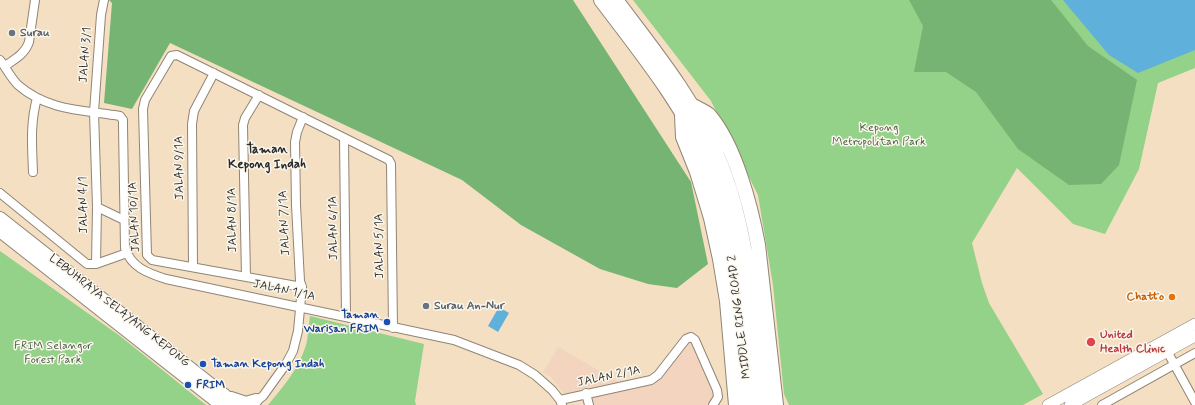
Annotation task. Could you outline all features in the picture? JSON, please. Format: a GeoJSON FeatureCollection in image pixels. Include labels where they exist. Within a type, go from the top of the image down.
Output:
{"type":"FeatureCollection","features":[{"type":"Feature","properties":{"kind":"highway","name":"MIDDLE RING ROAD 2"},"geometry":{"type":"LineString","coordinates":[[601,0],[665,87],[686,109]]}},
{"type":"Feature","properties":{"kind":"highway","name":"MIDDLE RING ROAD 2"},"geometry":{"type":"LineString","coordinates":[[616,0],[675,80],[706,160],[728,203],[748,275],[762,405]]}},
{"type":"Feature","properties":{"kind":"highway"},"geometry":{"type":"LineString","coordinates":[[736,405],[735,377],[727,301],[720,259],[711,218],[697,172],[683,138],[686,109],[707,114],[718,128],[734,158],[754,220],[775,398]]}},
{"type":"Feature","properties":{"kind":"highway","name":"MIDDLE RING ROAD 2"},"geometry":{"type":"LineString","coordinates":[[728,203],[738,278],[750,405]]}},
{"type":"Feature","properties":{"kind":"main road","name":"LEBUHRAYA SELAYANG KEPONG"},"geometry":{"type":"LineString","coordinates":[[0,218],[223,400]]}},
{"type":"Feature","properties":{"kind":"main road","name":"LEBUHRAYA SELAYANG KEPONG"},"geometry":{"type":"LineString","coordinates":[[0,231],[223,400],[237,405]]}},
{"type":"Feature","properties":{"kind":"main road"},"geometry":{"type":"LineString","coordinates":[[730,405],[735,377]]}},
{"type":"Feature","properties":{"kind":"main road"},"geometry":{"type":"LineString","coordinates":[[223,400],[260,403]]}},
{"type":"Feature","properties":{"kind":"street"},"geometry":{"type":"LineString","coordinates":[[0,192],[87,264],[96,264],[127,253],[125,248],[124,220],[123,120],[120,116],[58,107],[37,98],[17,84],[2,63],[20,56],[27,48],[35,0]]}},
{"type":"Feature","properties":{"kind":"street","name":"JALAN 3/1"},"geometry":{"type":"LineString","coordinates":[[94,112],[101,15],[104,0]]}},
{"type":"Feature","properties":{"kind":"street","name":"JALAN 10/1A"},"geometry":{"type":"LineString","coordinates":[[214,73],[177,55],[171,56],[145,100],[143,109],[147,255],[152,260],[246,277],[300,284]]}},
{"type":"Feature","properties":{"kind":"street"},"geometry":{"type":"LineString","coordinates":[[214,73],[344,138]]}},
{"type":"Feature","properties":{"kind":"street","name":"JALAN 9/1A"},"geometry":{"type":"LineString","coordinates":[[193,267],[192,124],[194,111],[214,73]]}},
{"type":"Feature","properties":{"kind":"street","name":"JALAN 8/1A"},"geometry":{"type":"LineString","coordinates":[[246,277],[243,125],[245,118],[259,95]]}},
{"type":"Feature","properties":{"kind":"street"},"geometry":{"type":"LineString","coordinates":[[33,172],[31,128],[37,98]]}},
{"type":"Feature","properties":{"kind":"street","name":"JALAN 4/1"},"geometry":{"type":"LineString","coordinates":[[94,112],[97,207],[96,264]]}},
{"type":"Feature","properties":{"kind":"street","name":"JALAN 7/1A"},"geometry":{"type":"LineString","coordinates":[[260,403],[286,364],[293,351],[297,337],[300,306],[296,301],[300,284],[296,205],[295,142],[297,132],[304,117]]}},
{"type":"Feature","properties":{"kind":"street","name":"JALAN 5/1A"},"geometry":{"type":"LineString","coordinates":[[344,138],[384,157],[389,160],[391,164],[393,328]]}},
{"type":"Feature","properties":{"kind":"street","name":"JALAN 6/1A"},"geometry":{"type":"LineString","coordinates":[[344,138],[346,317]]}},
{"type":"Feature","properties":{"kind":"street"},"geometry":{"type":"LineString","coordinates":[[97,207],[124,220]]}},
{"type":"Feature","properties":{"kind":"street","name":"JALAN 1/1A"},"geometry":{"type":"LineString","coordinates":[[127,253],[129,258],[138,268],[154,275],[454,340],[520,365],[535,375],[552,390],[561,402]]}},
{"type":"Feature","properties":{"kind":"street"},"geometry":{"type":"LineString","coordinates":[[1048,405],[1195,324]]}},
{"type":"Feature","properties":{"kind":"street"},"geometry":{"type":"LineString","coordinates":[[1070,405],[1195,336]]}},
{"type":"Feature","properties":{"kind":"street","name":"JALAN 2/1A"},"geometry":{"type":"LineString","coordinates":[[561,402],[586,394],[650,380],[658,375],[686,338],[690,337],[694,340],[718,393],[718,397],[713,405]]}},
{"type":"Feature","properties":{"kind":"street"},"geometry":{"type":"LineString","coordinates":[[1167,351],[1195,402]]}},
{"type":"Feature","properties":{"kind":"street"},"geometry":{"type":"LineString","coordinates":[[1102,405],[1195,353]]}},
{"type":"Feature","properties":{"kind":"street"},"geometry":{"type":"LineString","coordinates":[[586,394],[589,405]]}},
{"type":"Feature","properties":{"kind":"street"},"geometry":{"type":"LineString","coordinates":[[775,398],[783,405]]}},
{"type":"Feature","properties":{"kind":"shaded area"},"geometry":{"type":"Polygon","coordinates":[[[687,341],[692,341],[715,396],[709,405],[591,405],[589,396],[653,382],[687,341]]]}},
{"type":"Feature","properties":{"kind":"shaded area"},"geometry":{"type":"Polygon","coordinates":[[[558,347],[619,382],[566,396],[551,377],[543,372],[558,347]]]}},
{"type":"Feature","properties":{"kind":"green space"},"geometry":{"type":"Polygon","coordinates":[[[109,0],[573,0],[691,182],[708,264],[677,288],[648,284],[600,269],[521,225],[462,180],[170,43],[132,109],[104,103],[112,3],[109,0]]]}},
{"type":"Feature","properties":{"kind":"green space","name":"Kepong Metropolitan Park"},"geometry":{"type":"Polygon","coordinates":[[[633,0],[1195,0],[1195,68],[1158,83],[1139,169],[1105,234],[1073,224],[1017,168],[972,243],[982,283],[989,303],[1043,394],[1023,405],[789,405],[784,394],[773,285],[758,195],[711,101],[633,0]]]}},
{"type":"Feature","properties":{"kind":"green space"},"geometry":{"type":"Polygon","coordinates":[[[909,0],[1051,0],[1088,46],[1137,80],[1119,165],[1101,184],[1069,185],[1018,149],[976,92],[946,72],[914,72],[923,26],[909,0]]]}},
{"type":"Feature","properties":{"kind":"green space","name":"FRIM Selangor Forest Park"},"geometry":{"type":"Polygon","coordinates":[[[0,251],[120,336],[206,405],[0,405],[0,251]]]}},
{"type":"Feature","properties":{"kind":"green space"},"geometry":{"type":"Polygon","coordinates":[[[310,316],[424,344],[415,401],[416,405],[268,405],[286,383],[301,359],[307,341],[310,316]]]}},
{"type":"Feature","properties":{"kind":"water"},"geometry":{"type":"Polygon","coordinates":[[[1063,0],[1195,0],[1195,50],[1138,73],[1109,55],[1063,0]]]}},
{"type":"Feature","properties":{"kind":"water"},"geometry":{"type":"Polygon","coordinates":[[[499,307],[509,313],[498,332],[488,326],[499,307]]]}},
{"type":"Feature","properties":{"kind":"place","name":"Surau"},"geometry":{"type":"Point","coordinates":[12,33]}},
{"type":"Feature","properties":{"kind":"place","name":"Chatto"},"geometry":{"type":"Point","coordinates":[1172,297]}},
{"type":"Feature","properties":{"kind":"place","name":"Surau An-Nur"},"geometry":{"type":"Point","coordinates":[426,306]}},
{"type":"Feature","properties":{"kind":"place","name":"Taman Warisan FRIM"},"geometry":{"type":"Point","coordinates":[387,322]}},
{"type":"Feature","properties":{"kind":"place","name":"United Health Clinic"},"geometry":{"type":"Point","coordinates":[1091,342]}},
{"type":"Feature","properties":{"kind":"place","name":"Taman Kepong Indah"},"geometry":{"type":"Point","coordinates":[203,364]}},
{"type":"Feature","properties":{"kind":"place","name":"FRIM"},"geometry":{"type":"Point","coordinates":[188,385]}},
{"type":"Feature","properties":{"kind":"district","name":"Taman Kepong Indah"},"geometry":{"type":"Point","coordinates":[267,158]}}]}
